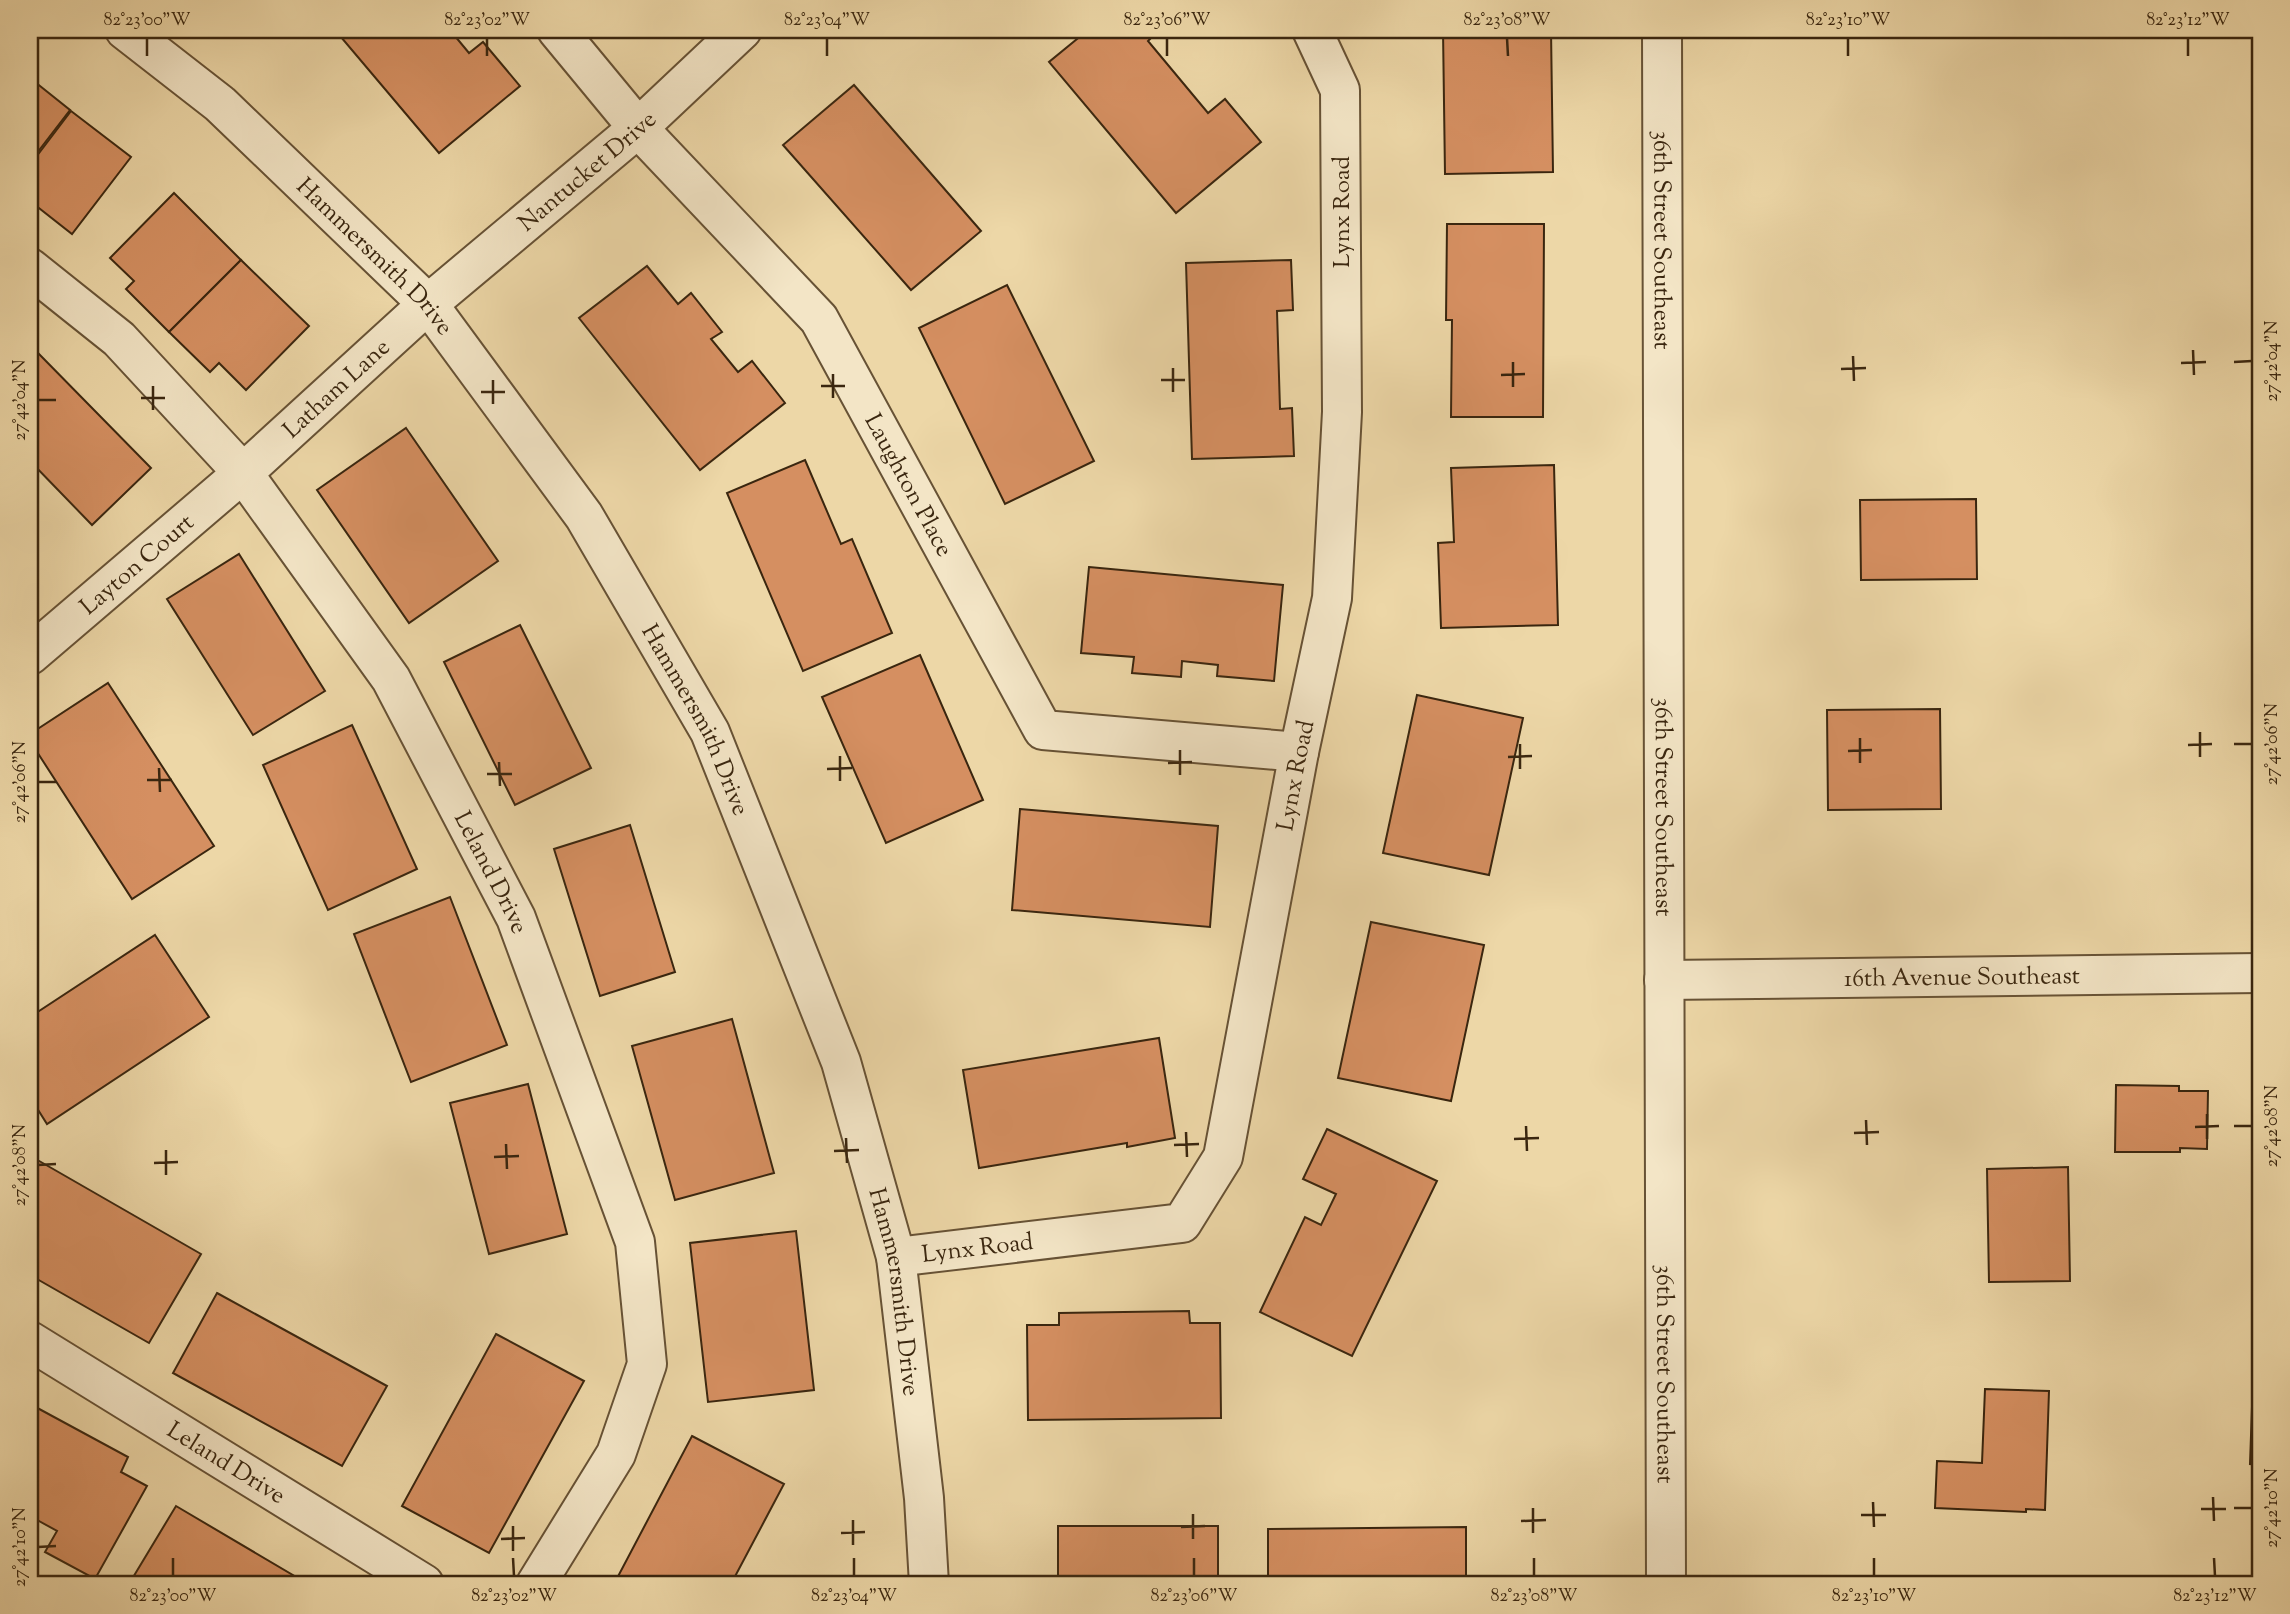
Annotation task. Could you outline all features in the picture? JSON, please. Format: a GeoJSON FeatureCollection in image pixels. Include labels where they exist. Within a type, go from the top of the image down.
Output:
{"type":"FeatureCollection","features":[{"type":"Feature","properties":{"kind":"street","name":"Hammersmith Drive"},"geometry":{"type":"LineString","coordinates":[[125,30],[220,104],[428,304],[584,516],[710,732],[841,1062],[896,1257],[925,1498],[929,1584]]}},
{"type":"Feature","properties":{"kind":"street","name":"Laughton Place"},"geometry":{"type":"LineString","coordinates":[[557,30],[638,128],[819,319],[1043,730],[1299,752]]}},
{"type":"Feature","properties":{"kind":"street","name":"Nantucket Drive"},"geometry":{"type":"LineString","coordinates":[[428,304],[638,128],[742,30]]}},
{"type":"Feature","properties":{"kind":"street","name":"Lynx Road"},"geometry":{"type":"LineString","coordinates":[[896,1257],[1182,1223],[1223,1157],[1299,752],[1332,598],[1342,412],[1340,90],[1312,30]]}},
{"type":"Feature","properties":{"kind":"street","name":"36th Street Southeast"},"geometry":{"type":"LineString","coordinates":[[1662,30],[1666,1584]]}},
{"type":"Feature","properties":{"kind":"street","name":"Leland Drive"},"geometry":{"type":"LineString","coordinates":[[30,268],[118,339],[243,474],[391,679],[516,918],[635,1242],[647,1364],[616,1454],[536,1584]]}},
{"type":"Feature","properties":{"kind":"street","name":"Latham Lane"},"geometry":{"type":"LineString","coordinates":[[243,474],[428,304]]}},
{"type":"Feature","properties":{"kind":"street","name":"Layton Court"},"geometry":{"type":"LineString","coordinates":[[30,654],[243,474]]}},
{"type":"Feature","properties":{"kind":"street","name":"16th Avenue Southeast"},"geometry":{"type":"LineString","coordinates":[[1664,980],[2260,973]]}},
{"type":"Feature","properties":{"kind":"street","name":"Leland Drive"},"geometry":{"type":"LineString","coordinates":[[30,1340],[424,1584]]}},
{"type":"Feature","properties":{"kind":"building"},"geometry":{"type":"Polygon","coordinates":[[[335,30],[450,30],[469,53],[483,42],[520,86],[439,153],[335,30]]]}},
{"type":"Feature","properties":{"kind":"building"},"geometry":{"type":"Polygon","coordinates":[[[1088,30],[1159,30],[1148,41],[1208,113],[1225,99],[1261,142],[1176,213],[1049,62],[1088,30]]]}},
{"type":"Feature","properties":{"kind":"building"},"geometry":{"type":"Polygon","coordinates":[[[1443,30],[1551,30],[1553,172],[1445,174],[1443,30]]]}},
{"type":"Feature","properties":{"kind":"building"},"geometry":{"type":"Polygon","coordinates":[[[30,78],[70,110],[30,162],[30,78]]]}},
{"type":"Feature","properties":{"kind":"building"},"geometry":{"type":"Polygon","coordinates":[[[854,85],[981,231],[911,290],[783,145],[854,85]]]}},
{"type":"Feature","properties":{"kind":"building"},"geometry":{"type":"Polygon","coordinates":[[[71,111],[131,157],[72,234],[30,201],[30,165],[71,111]]]}},
{"type":"Feature","properties":{"kind":"building"},"geometry":{"type":"Polygon","coordinates":[[[174,193],[241,260],[169,332],[126,289],[134,281],[110,258],[174,193]]]}},
{"type":"Feature","properties":{"kind":"building"},"geometry":{"type":"Polygon","coordinates":[[[1447,224],[1544,224],[1543,417],[1451,417],[1452,320],[1446,320],[1447,224]]]}},
{"type":"Feature","properties":{"kind":"building"},"geometry":{"type":"Polygon","coordinates":[[[241,260],[309,326],[246,390],[219,363],[210,372],[169,332],[241,260]]]}},
{"type":"Feature","properties":{"kind":"building"},"geometry":{"type":"Polygon","coordinates":[[[1291,260],[1293,310],[1277,311],[1280,409],[1292,408],[1294,456],[1192,459],[1186,263],[1291,260]]]}},
{"type":"Feature","properties":{"kind":"building"},"geometry":{"type":"Polygon","coordinates":[[[647,266],[678,304],[691,293],[722,332],[711,339],[738,372],[752,361],[785,403],[700,470],[579,318],[647,266]]]}},
{"type":"Feature","properties":{"kind":"building"},"geometry":{"type":"Polygon","coordinates":[[[1007,285],[1094,461],[1005,504],[919,328],[1007,285]]]}},
{"type":"Feature","properties":{"kind":"building"},"geometry":{"type":"Polygon","coordinates":[[[39,354],[151,468],[92,525],[30,461],[30,363],[39,354]]]}},
{"type":"Feature","properties":{"kind":"building"},"geometry":{"type":"Polygon","coordinates":[[[406,428],[498,561],[409,623],[317,490],[406,428]]]}},
{"type":"Feature","properties":{"kind":"building"},"geometry":{"type":"Polygon","coordinates":[[[805,460],[841,544],[852,539],[892,633],[803,671],[727,493],[805,460]]]}},
{"type":"Feature","properties":{"kind":"building"},"geometry":{"type":"Polygon","coordinates":[[[1554,465],[1558,625],[1441,628],[1438,543],[1454,542],[1451,468],[1554,465]]]}},
{"type":"Feature","properties":{"kind":"building"},"geometry":{"type":"Polygon","coordinates":[[[1976,499],[1977,579],[1861,580],[1860,500],[1976,499]]]}},
{"type":"Feature","properties":{"kind":"building"},"geometry":{"type":"Polygon","coordinates":[[[239,554],[325,691],[253,735],[167,599],[239,554]]]}},
{"type":"Feature","properties":{"kind":"building"},"geometry":{"type":"Polygon","coordinates":[[[1089,567],[1283,585],[1274,681],[1217,676],[1218,665],[1182,661],[1181,677],[1132,673],[1134,657],[1081,653],[1089,567]]]}},
{"type":"Feature","properties":{"kind":"building"},"geometry":{"type":"Polygon","coordinates":[[[520,625],[591,768],[515,805],[444,662],[520,625]]]}},
{"type":"Feature","properties":{"kind":"building"},"geometry":{"type":"Polygon","coordinates":[[[920,655],[983,800],[886,843],[822,697],[920,655]]]}},
{"type":"Feature","properties":{"kind":"building"},"geometry":{"type":"Polygon","coordinates":[[[108,683],[214,846],[132,899],[30,741],[30,734],[108,683]]]}},
{"type":"Feature","properties":{"kind":"building"},"geometry":{"type":"Polygon","coordinates":[[[1417,695],[1523,718],[1489,875],[1383,853],[1417,695]]]}},
{"type":"Feature","properties":{"kind":"building"},"geometry":{"type":"Polygon","coordinates":[[[1940,709],[1941,809],[1828,810],[1827,710],[1940,709]]]}},
{"type":"Feature","properties":{"kind":"building"},"geometry":{"type":"Polygon","coordinates":[[[352,725],[417,869],[328,910],[263,765],[352,725]]]}},
{"type":"Feature","properties":{"kind":"building"},"geometry":{"type":"Polygon","coordinates":[[[1020,809],[1218,826],[1210,927],[1012,910],[1020,809]]]}},
{"type":"Feature","properties":{"kind":"building"},"geometry":{"type":"Polygon","coordinates":[[[630,825],[675,972],[600,996],[554,849],[630,825]]]}},
{"type":"Feature","properties":{"kind":"building"},"geometry":{"type":"Polygon","coordinates":[[[450,897],[507,1045],[411,1082],[354,934],[450,897]]]}},
{"type":"Feature","properties":{"kind":"building"},"geometry":{"type":"Polygon","coordinates":[[[1371,922],[1484,945],[1451,1101],[1338,1078],[1371,922]]]}},
{"type":"Feature","properties":{"kind":"building"},"geometry":{"type":"Polygon","coordinates":[[[155,935],[209,1017],[47,1124],[30,1097],[30,1017],[155,935]]]}},
{"type":"Feature","properties":{"kind":"building"},"geometry":{"type":"Polygon","coordinates":[[[732,1019],[774,1173],[675,1200],[632,1046],[732,1019]]]}},
{"type":"Feature","properties":{"kind":"building"},"geometry":{"type":"Polygon","coordinates":[[[1159,1038],[1175,1138],[1127,1147],[1127,1143],[979,1168],[963,1070],[1159,1038]]]}},
{"type":"Feature","properties":{"kind":"building"},"geometry":{"type":"Polygon","coordinates":[[[528,1084],[567,1234],[489,1254],[450,1103],[528,1084]]]}},
{"type":"Feature","properties":{"kind":"building"},"geometry":{"type":"Polygon","coordinates":[[[2116,1085],[2179,1086],[2179,1091],[2208,1091],[2207,1149],[2180,1148],[2180,1152],[2115,1152],[2116,1085]]]}},
{"type":"Feature","properties":{"kind":"building"},"geometry":{"type":"Polygon","coordinates":[[[1327,1129],[1437,1181],[1352,1356],[1260,1312],[1305,1217],[1321,1225],[1336,1194],[1303,1179],[1327,1129]]]}},
{"type":"Feature","properties":{"kind":"building"},"geometry":{"type":"Polygon","coordinates":[[[34,1158],[201,1254],[149,1343],[30,1275],[30,1164],[34,1158]]]}},
{"type":"Feature","properties":{"kind":"building"},"geometry":{"type":"Polygon","coordinates":[[[2068,1167],[2070,1281],[1989,1282],[1987,1169],[2068,1167]]]}},
{"type":"Feature","properties":{"kind":"building"},"geometry":{"type":"Polygon","coordinates":[[[796,1231],[814,1390],[708,1402],[690,1243],[796,1231]]]}},
{"type":"Feature","properties":{"kind":"building"},"geometry":{"type":"Polygon","coordinates":[[[217,1293],[387,1386],[342,1466],[173,1373],[217,1293]]]}},
{"type":"Feature","properties":{"kind":"building"},"geometry":{"type":"Polygon","coordinates":[[[1189,1311],[1190,1323],[1220,1323],[1221,1418],[1028,1420],[1027,1325],[1059,1325],[1059,1313],[1189,1311]]]}},
{"type":"Feature","properties":{"kind":"building"},"geometry":{"type":"Polygon","coordinates":[[[496,1334],[584,1381],[489,1553],[402,1506],[496,1334]]]}},
{"type":"Feature","properties":{"kind":"building"},"geometry":{"type":"Polygon","coordinates":[[[1985,1389],[2049,1391],[2045,1510],[2026,1509],[2026,1512],[1935,1508],[1937,1461],[1982,1463],[1985,1389]]]}},
{"type":"Feature","properties":{"kind":"building"},"geometry":{"type":"Polygon","coordinates":[[[30,1404],[128,1457],[121,1472],[147,1486],[95,1579],[45,1552],[57,1531],[30,1516],[30,1404]]]}},
{"type":"Feature","properties":{"kind":"building"},"geometry":{"type":"Polygon","coordinates":[[[2252,1407],[2260,1407],[2260,1465],[2250,1464],[2252,1407]]]}},
{"type":"Feature","properties":{"kind":"building"},"geometry":{"type":"Polygon","coordinates":[[[692,1436],[784,1484],[731,1584],[614,1584],[692,1436]]]}},
{"type":"Feature","properties":{"kind":"building"},"geometry":{"type":"Polygon","coordinates":[[[176,1506],[308,1584],[129,1584],[176,1506]]]}},
{"type":"Feature","properties":{"kind":"building"},"geometry":{"type":"Polygon","coordinates":[[[1058,1526],[1218,1526],[1218,1584],[1058,1584],[1058,1526]]]}},
{"type":"Feature","properties":{"kind":"building"},"geometry":{"type":"Polygon","coordinates":[[[1466,1527],[1466,1584],[1268,1584],[1268,1529],[1466,1527]]]}}]}
